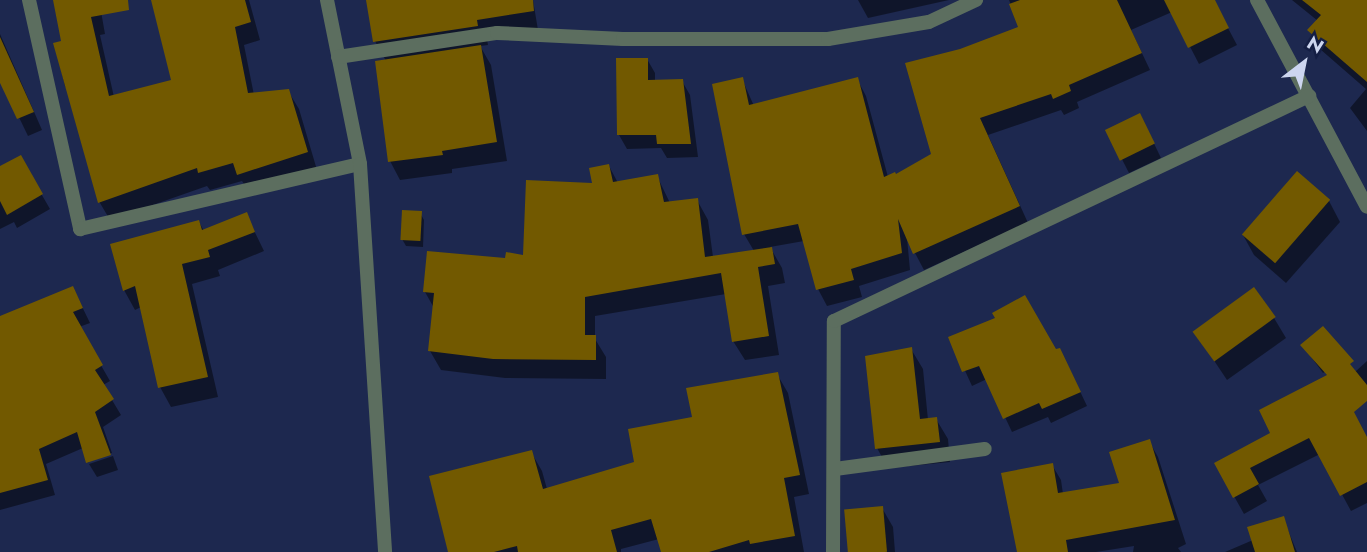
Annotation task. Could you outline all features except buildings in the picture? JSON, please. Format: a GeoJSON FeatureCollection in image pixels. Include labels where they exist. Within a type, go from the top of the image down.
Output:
{"type":"FeatureCollection","features":[{"type":"Feature","properties":{"kind":"street"},"geometry":{"type":"LineString","coordinates":[[29,0],[80,229],[360,164]]}},
{"type":"Feature","properties":{"kind":"street"},"geometry":{"type":"LineString","coordinates":[[327,0],[360,164],[385,552]]}},
{"type":"Feature","properties":{"kind":"street"},"geometry":{"type":"LineString","coordinates":[[338,57],[496,33],[623,39],[828,40],[929,22],[976,0]]}},
{"type":"Feature","properties":{"kind":"street"},"geometry":{"type":"LineString","coordinates":[[1257,0],[1367,207]]}},
{"type":"Feature","properties":{"kind":"street"},"geometry":{"type":"LineString","coordinates":[[833,552],[834,321],[1309,96]]}},
{"type":"Feature","properties":{"kind":"street"},"geometry":{"type":"LineString","coordinates":[[835,469],[985,449]]}}]}
